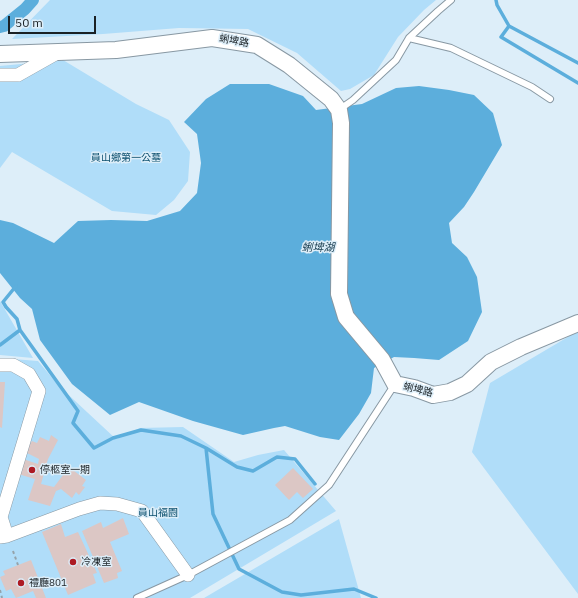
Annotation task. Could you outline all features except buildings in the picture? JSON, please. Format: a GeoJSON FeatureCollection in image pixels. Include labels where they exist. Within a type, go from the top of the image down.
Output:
{"type":"FeatureCollection","features":[{"type":"Feature","properties":{"kind":"street","name":"蜊埤路"},"geometry":{"type":"LineString","coordinates":[[0,54],[116,50],[212,38],[256,45],[289,65],[331,99],[339,110],[341,123],[340,294],[346,317],[382,360],[395,384],[414,388],[433,395],[450,392],[467,384],[491,362],[521,347],[578,323]]}},
{"type":"Feature","properties":{"kind":"street"},"geometry":{"type":"LineString","coordinates":[[0,76],[18,75],[57,53]]}},
{"type":"Feature","properties":{"kind":"street"},"geometry":{"type":"LineString","coordinates":[[0,365],[13,365],[29,374],[39,391],[1,517],[4,536],[100,503],[117,504],[142,511],[188,575]]}},
{"type":"Feature","properties":{"kind":"lane"},"geometry":{"type":"LineString","coordinates":[[339,110],[353,100],[396,60],[409,38],[438,10],[451,0]]}},
{"type":"Feature","properties":{"kind":"lane"},"geometry":{"type":"LineString","coordinates":[[409,38],[452,48],[532,87],[550,99]]}},
{"type":"Feature","properties":{"kind":"lane"},"geometry":{"type":"LineString","coordinates":[[137,598],[188,575],[290,520],[329,485],[395,384]]}},
{"type":"Feature","properties":{"kind":"path"},"geometry":{"type":"LineString","coordinates":[[13,551],[18,565]]}},
{"type":"Feature","properties":{"kind":"path"},"geometry":{"type":"LineString","coordinates":[[0,590],[2,598]]}},
{"type":"Feature","properties":{"kind":"green space"},"geometry":{"type":"Polygon","coordinates":[[[50,0],[436,0],[424,10],[398,37],[374,75],[350,89],[341,91],[297,53],[248,29],[179,28],[12,39],[50,0]]]}},
{"type":"Feature","properties":{"kind":"green space","name":"員山鄉第一公墓"},"geometry":{"type":"Polygon","coordinates":[[[63,60],[136,104],[169,120],[190,152],[188,181],[174,200],[156,215],[112,211],[12,152],[0,168],[0,66],[63,60]]]}},
{"type":"Feature","properties":{"kind":"green space"},"geometry":{"type":"Polygon","coordinates":[[[0,301],[33,358],[0,355],[0,301]]]}},
{"type":"Feature","properties":{"kind":"green space"},"geometry":{"type":"Polygon","coordinates":[[[578,331],[578,594],[472,452],[490,383],[578,331]]]}},
{"type":"Feature","properties":{"kind":"green space","name":"員山福園"},"geometry":{"type":"Polygon","coordinates":[[[0,358],[38,361],[59,386],[116,439],[140,428],[183,427],[234,462],[258,455],[284,450],[336,511],[190,598],[0,598],[0,358]]]}},
{"type":"Feature","properties":{"kind":"green space"},"geometry":{"type":"Polygon","coordinates":[[[339,519],[361,598],[204,598],[339,519]]]}},
{"type":"Feature","properties":{"kind":"water","name":"蜊埤湖"},"geometry":{"type":"Polygon","coordinates":[[[230,84],[269,84],[303,96],[316,110],[362,104],[396,88],[419,86],[474,95],[493,113],[502,145],[464,207],[449,223],[452,243],[467,257],[477,277],[482,312],[468,341],[439,360],[394,357],[374,368],[371,393],[359,414],[339,440],[320,437],[285,426],[243,435],[193,421],[139,402],[110,415],[72,384],[40,340],[32,309],[20,298],[0,273],[0,220],[13,223],[54,243],[78,221],[147,221],[180,211],[197,193],[201,163],[197,134],[184,122],[206,99],[230,84]]]}},
{"type":"Feature","properties":{"kind":"waterway"},"geometry":{"type":"LineString","coordinates":[[0,27],[4,26],[25,9],[33,0]]}},
{"type":"Feature","properties":{"kind":"waterway"},"geometry":{"type":"LineString","coordinates":[[496,0],[497,5],[509,26],[578,63]]}},
{"type":"Feature","properties":{"kind":"waterway"},"geometry":{"type":"LineString","coordinates":[[509,26],[501,37],[578,83]]}},
{"type":"Feature","properties":{"kind":"waterway"},"geometry":{"type":"LineString","coordinates":[[16,286],[3,302],[17,319],[20,330],[78,411],[73,423],[94,448],[113,438],[141,430],[181,436],[206,448],[237,467],[253,471],[277,457],[295,459],[315,484]]}},
{"type":"Feature","properties":{"kind":"waterway"},"geometry":{"type":"LineString","coordinates":[[0,345],[20,330]]}},
{"type":"Feature","properties":{"kind":"waterway"},"geometry":{"type":"LineString","coordinates":[[206,448],[213,514],[239,569],[282,592],[301,595],[354,589],[376,598]]}},
{"type":"Feature","properties":{"kind":"place","name":"停柩室一期"},"geometry":{"type":"Point","coordinates":[32,470]}},
{"type":"Feature","properties":{"kind":"place","name":"冷凍室"},"geometry":{"type":"Point","coordinates":[73,562]}},
{"type":"Feature","properties":{"kind":"place","name":"禮廳801"},"geometry":{"type":"Point","coordinates":[21,583]}}]}
